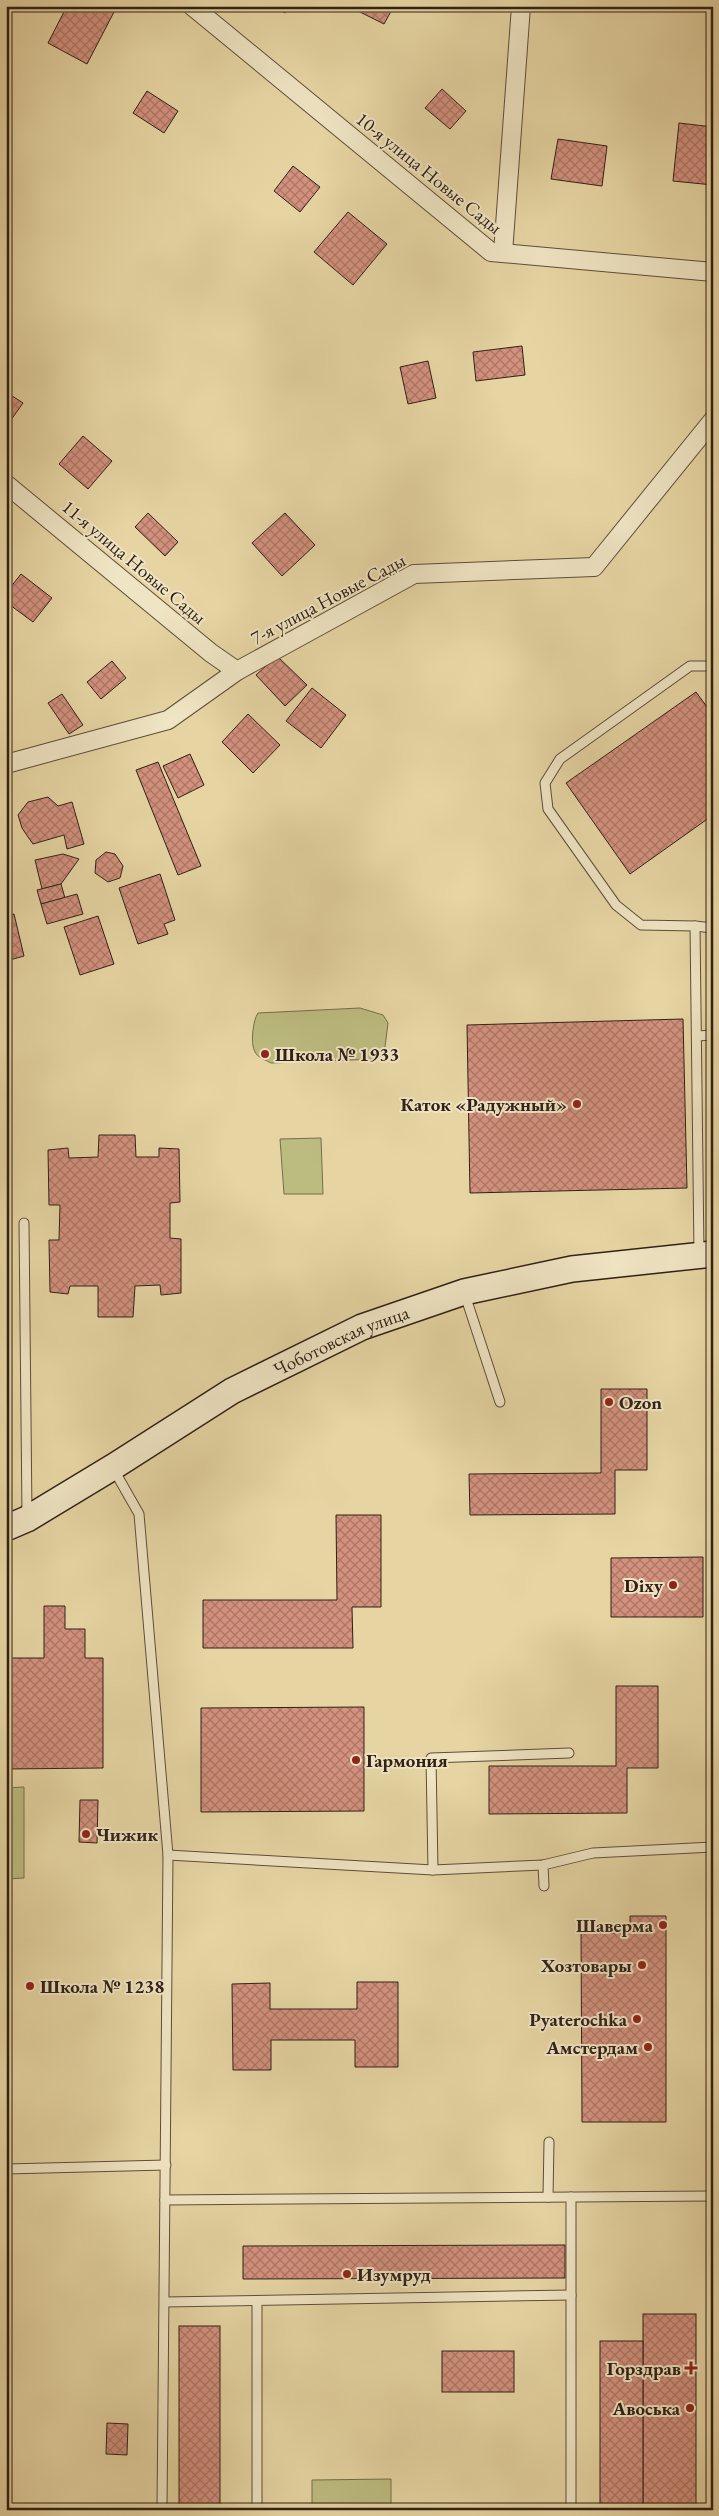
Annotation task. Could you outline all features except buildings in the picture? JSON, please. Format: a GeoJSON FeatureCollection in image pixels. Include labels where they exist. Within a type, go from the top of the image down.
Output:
{"type":"FeatureCollection","features":[{"type":"Feature","properties":{"kind":"main road","name":"Чоботовская улица"},"geometry":{"type":"LineString","coordinates":[[17,1524],[241,1387],[362,1327],[464,1292],[572,1269],[706,1255]]}},
{"type":"Feature","properties":{"kind":"street","name":"10-я улица Новые Сады"},"geometry":{"type":"LineString","coordinates":[[192,6],[491,252],[713,272]]}},
{"type":"Feature","properties":{"kind":"street"},"geometry":{"type":"LineString","coordinates":[[503,253],[521,6]]}},
{"type":"Feature","properties":{"kind":"street","name":"7-я улица Новые Сады"},"geometry":{"type":"LineString","coordinates":[[6,764],[168,720],[237,671],[414,574],[594,567],[713,420]]}},
{"type":"Feature","properties":{"kind":"street","name":"11-я улица Новые Сады"},"geometry":{"type":"LineString","coordinates":[[6,484],[211,653],[237,671]]}},
{"type":"Feature","properties":{"kind":"lane"},"geometry":{"type":"LineString","coordinates":[[713,666],[690,666],[560,759],[545,784],[548,809],[616,904],[642,925],[713,928]]}},
{"type":"Feature","properties":{"kind":"lane"},"geometry":{"type":"LineString","coordinates":[[695,926],[697,1036],[706,1255]]}},
{"type":"Feature","properties":{"kind":"lane"},"geometry":{"type":"LineString","coordinates":[[697,1036],[713,1035]]}},
{"type":"Feature","properties":{"kind":"lane"},"geometry":{"type":"LineString","coordinates":[[17,1524],[24,1223]]}},
{"type":"Feature","properties":{"kind":"lane"},"geometry":{"type":"LineString","coordinates":[[464,1292],[500,1402]]}},
{"type":"Feature","properties":{"kind":"lane"},"geometry":{"type":"LineString","coordinates":[[112,1467],[139,1514],[168,1855],[162,2510]]}},
{"type":"Feature","properties":{"kind":"lane"},"geometry":{"type":"LineString","coordinates":[[432,1870],[431,1758],[569,1753]]}},
{"type":"Feature","properties":{"kind":"lane"},"geometry":{"type":"LineString","coordinates":[[168,1855],[432,1870],[542,1864],[593,1853],[713,1847]]}},
{"type":"Feature","properties":{"kind":"lane"},"geometry":{"type":"LineString","coordinates":[[542,1864],[544,1886]]}},
{"type":"Feature","properties":{"kind":"lane"},"geometry":{"type":"LineString","coordinates":[[548,2197],[549,2142]]}},
{"type":"Feature","properties":{"kind":"lane"},"geometry":{"type":"LineString","coordinates":[[6,2169],[166,2165]]}},
{"type":"Feature","properties":{"kind":"lane"},"geometry":{"type":"LineString","coordinates":[[571,2196],[571,2510]]}},
{"type":"Feature","properties":{"kind":"lane"},"geometry":{"type":"LineString","coordinates":[[165,2200],[713,2196]]}},
{"type":"Feature","properties":{"kind":"lane"},"geometry":{"type":"LineString","coordinates":[[165,2302],[572,2295]]}},
{"type":"Feature","properties":{"kind":"lane"},"geometry":{"type":"LineString","coordinates":[[256,2510],[257,2301]]}},
{"type":"Feature","properties":{"kind":"shaded area"},"geometry":{"type":"Polygon","coordinates":[[[360,1008],[383,1015],[388,1023],[384,1055],[377,1059],[271,1063],[258,1056],[253,1048],[253,1032],[258,1013],[360,1008]]]}},
{"type":"Feature","properties":{"kind":"shaded area"},"geometry":{"type":"Polygon","coordinates":[[[321,1138],[323,1194],[284,1194],[280,1139],[321,1138]]]}},
{"type":"Feature","properties":{"kind":"shaded area"},"geometry":{"type":"Polygon","coordinates":[[[24,1787],[24,1878],[6,1879],[6,1788],[24,1787]]]}},
{"type":"Feature","properties":{"kind":"shaded area"},"geometry":{"type":"Polygon","coordinates":[[[391,2479],[391,2510],[312,2510],[312,2480],[391,2479]]]}},
{"type":"Feature","properties":{"kind":"place","name":"Школа № 1933"},"geometry":{"type":"Point","coordinates":[265,1054]}},
{"type":"Feature","properties":{"kind":"place","name":"Каток «Радужный»"},"geometry":{"type":"Point","coordinates":[577,1104]}},
{"type":"Feature","properties":{"kind":"place","name":"Ozon"},"geometry":{"type":"Point","coordinates":[609,1402]}},
{"type":"Feature","properties":{"kind":"place","name":"Dixy"},"geometry":{"type":"Point","coordinates":[673,1585]}},
{"type":"Feature","properties":{"kind":"place","name":"Гармония"},"geometry":{"type":"Point","coordinates":[356,1760]}},
{"type":"Feature","properties":{"kind":"place","name":"Чижик"},"geometry":{"type":"Point","coordinates":[86,1834]}},
{"type":"Feature","properties":{"kind":"place","name":"Шаверма"},"geometry":{"type":"Point","coordinates":[663,1925]}},
{"type":"Feature","properties":{"kind":"place","name":"Хозтовары"},"geometry":{"type":"Point","coordinates":[642,1965]}},
{"type":"Feature","properties":{"kind":"place","name":"Школа № 1238"},"geometry":{"type":"Point","coordinates":[30,1986]}},
{"type":"Feature","properties":{"kind":"place","name":"Pyaterochka"},"geometry":{"type":"Point","coordinates":[637,2019]}},
{"type":"Feature","properties":{"kind":"place","name":"Амстердам"},"geometry":{"type":"Point","coordinates":[648,2047]}},
{"type":"Feature","properties":{"kind":"place","name":"Изумруд"},"geometry":{"type":"Point","coordinates":[347,2274]}},
{"type":"Feature","properties":{"kind":"place","name":"Горздрав"},"geometry":{"type":"Point","coordinates":[691,2368]}},
{"type":"Feature","properties":{"kind":"place","name":"Авоська"},"geometry":{"type":"Point","coordinates":[690,2408]}}]}
